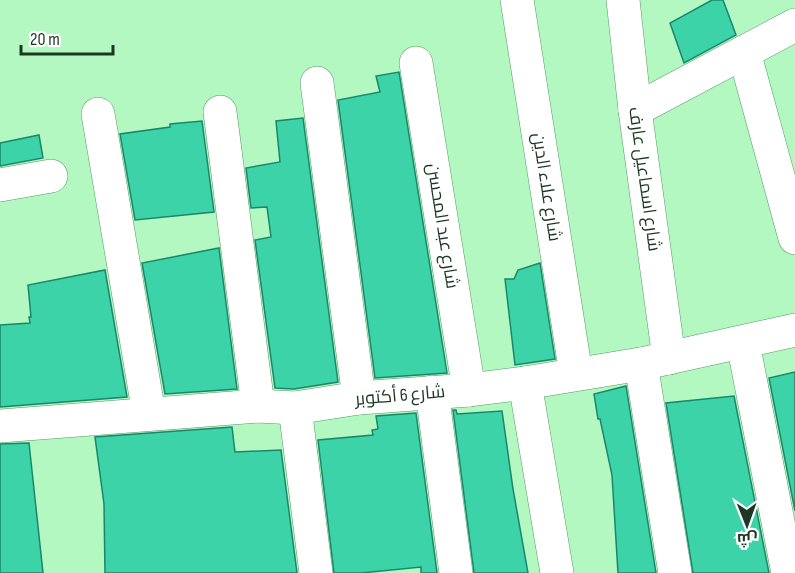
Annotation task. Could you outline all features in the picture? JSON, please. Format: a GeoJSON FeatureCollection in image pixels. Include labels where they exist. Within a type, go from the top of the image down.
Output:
{"type":"FeatureCollection","features":[{"type":"Feature","properties":{"kind":"street","name":"شارع علاء الدين"},"geometry":{"type":"LineString","coordinates":[[517,0],[576,374]]}},
{"type":"Feature","properties":{"kind":"street","name":"شارع اسماعيل عارف"},"geometry":{"type":"LineString","coordinates":[[623,0],[635,110],[675,573]]}},
{"type":"Feature","properties":{"kind":"street"},"geometry":{"type":"LineString","coordinates":[[635,110],[795,25]]}},
{"type":"Feature","properties":{"kind":"street"},"geometry":{"type":"LineString","coordinates":[[744,52],[795,238]]}},
{"type":"Feature","properties":{"kind":"street","name":"شارع عبد المحسن"},"geometry":{"type":"LineString","coordinates":[[416,63],[469,390]]}},
{"type":"Feature","properties":{"kind":"street"},"geometry":{"type":"LineString","coordinates":[[317,82],[358,398]]}},
{"type":"Feature","properties":{"kind":"street"},"geometry":{"type":"LineString","coordinates":[[220,112],[258,406]]}},
{"type":"Feature","properties":{"kind":"street"},"geometry":{"type":"LineString","coordinates":[[98,114],[149,414]]}},
{"type":"Feature","properties":{"kind":"street"},"geometry":{"type":"LineString","coordinates":[[0,184],[51,176]]}},
{"type":"Feature","properties":{"kind":"street","name":"شارع 6 أكتوبر"},"geometry":{"type":"LineString","coordinates":[[0,426],[258,406],[295,408],[358,398],[469,390],[655,361],[795,330]]}},
{"type":"Feature","properties":{"kind":"street"},"geometry":{"type":"LineString","coordinates":[[743,343],[788,573]]}},
{"type":"Feature","properties":{"kind":"street"},"geometry":{"type":"LineString","coordinates":[[525,383],[556,573]]}},
{"type":"Feature","properties":{"kind":"street"},"geometry":{"type":"LineString","coordinates":[[432,392],[456,573]]}},
{"type":"Feature","properties":{"kind":"street"},"geometry":{"type":"LineString","coordinates":[[295,408],[316,573]]}},
{"type":"Feature","properties":{"kind":"building"},"geometry":{"type":"Polygon","coordinates":[[[712,0],[723,0],[736,35],[684,63],[670,23],[712,0]]]}},
{"type":"Feature","properties":{"kind":"building"},"geometry":{"type":"Polygon","coordinates":[[[399,72],[447,373],[375,378],[338,100],[380,92],[376,76],[399,72]]]}},
{"type":"Feature","properties":{"kind":"building"},"geometry":{"type":"Polygon","coordinates":[[[303,118],[338,382],[294,389],[275,388],[255,240],[271,237],[267,207],[251,208],[246,168],[280,162],[276,121],[303,118]]]}},
{"type":"Feature","properties":{"kind":"building"},"geometry":{"type":"Polygon","coordinates":[[[202,121],[214,212],[135,220],[120,134],[170,127],[170,124],[202,121]]]}},
{"type":"Feature","properties":{"kind":"building"},"geometry":{"type":"Polygon","coordinates":[[[39,135],[43,158],[0,166],[0,143],[39,135]]]}},
{"type":"Feature","properties":{"kind":"building"},"geometry":{"type":"Polygon","coordinates":[[[219,248],[237,389],[165,394],[142,263],[219,248]]]}},
{"type":"Feature","properties":{"kind":"building"},"geometry":{"type":"Polygon","coordinates":[[[540,263],[555,359],[515,365],[505,279],[514,279],[518,270],[540,263]]]}},
{"type":"Feature","properties":{"kind":"building"},"geometry":{"type":"Polygon","coordinates":[[[105,270],[127,397],[0,407],[0,325],[30,323],[28,285],[105,270]]]}},
{"type":"Feature","properties":{"kind":"building"},"geometry":{"type":"Polygon","coordinates":[[[795,372],[795,511],[769,378],[795,372]]]}},
{"type":"Feature","properties":{"kind":"building"},"geometry":{"type":"Polygon","coordinates":[[[626,386],[656,573],[618,573],[612,475],[594,394],[626,386]]]}},
{"type":"Feature","properties":{"kind":"building"},"geometry":{"type":"Polygon","coordinates":[[[734,396],[769,573],[693,573],[666,403],[734,396]]]}},
{"type":"Feature","properties":{"kind":"building"},"geometry":{"type":"Polygon","coordinates":[[[453,410],[456,410],[457,414],[502,411],[528,573],[474,573],[453,410]]]}},
{"type":"Feature","properties":{"kind":"building"},"geometry":{"type":"Polygon","coordinates":[[[416,413],[437,573],[421,573],[421,567],[361,573],[334,573],[318,440],[373,435],[372,430],[378,429],[376,416],[416,413]]]}},
{"type":"Feature","properties":{"kind":"building"},"geometry":{"type":"Polygon","coordinates":[[[232,427],[235,452],[281,450],[297,573],[105,573],[104,504],[95,437],[232,427]]]}},
{"type":"Feature","properties":{"kind":"building"},"geometry":{"type":"Polygon","coordinates":[[[29,443],[43,573],[0,573],[0,444],[29,443]]]}}]}
